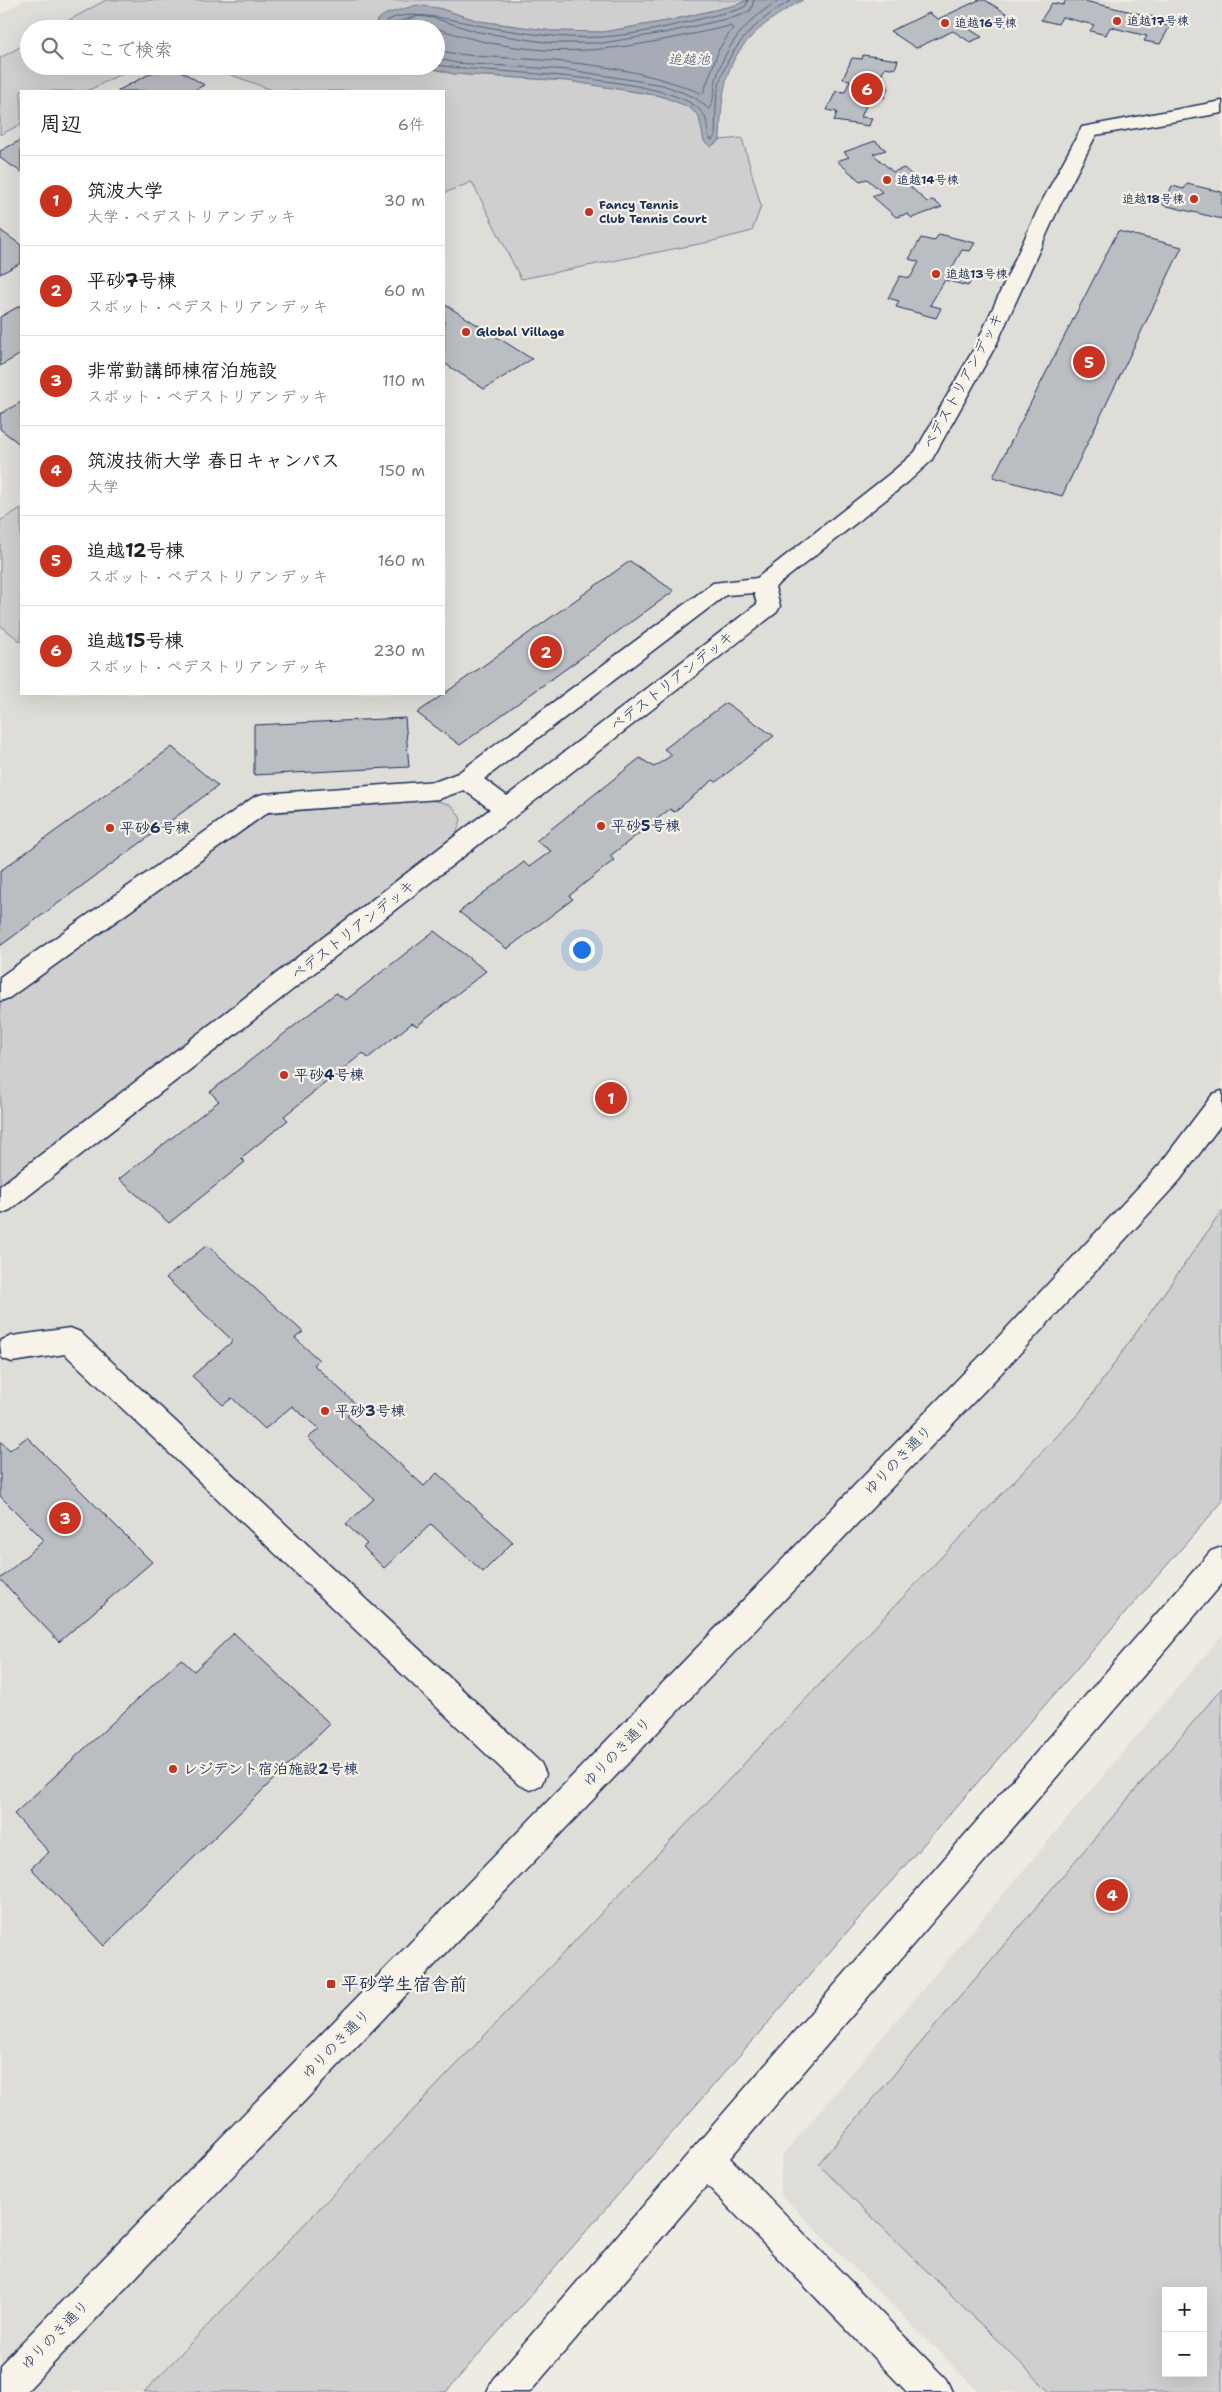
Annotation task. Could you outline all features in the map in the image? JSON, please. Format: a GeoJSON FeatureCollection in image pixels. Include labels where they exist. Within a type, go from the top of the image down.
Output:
{"type":"FeatureCollection","features":[{"type":"Feature","properties":{"kind":"street","name":"ペデストリアンデッキ"},"geometry":{"type":"LineString","coordinates":[[0,1202],[769,606],[763,585],[900,477],[923,456],[986,345],[1049,207],[1089,131],[1222,106]]}},
{"type":"Feature","properties":{"kind":"street"},"geometry":{"type":"LineString","coordinates":[[0,992],[263,803],[439,790],[467,779],[721,588],[763,585]]}},
{"type":"Feature","properties":{"kind":"street"},"geometry":{"type":"LineString","coordinates":[[467,779],[508,809]]}},
{"type":"Feature","properties":{"kind":"street","name":"ゆりのき通り"},"geometry":{"type":"LineString","coordinates":[[0,2392],[999,1356],[1170,1172],[1222,1102]]}},
{"type":"Feature","properties":{"kind":"street"},"geometry":{"type":"LineString","coordinates":[[4,1348],[70,1341],[530,1774]]}},
{"type":"Feature","properties":{"kind":"street"},"geometry":{"type":"LineString","coordinates":[[506,2392],[1222,1561]]}},
{"type":"Feature","properties":{"kind":"street"},"geometry":{"type":"LineString","coordinates":[[707,2160],[933,2392]]}},
{"type":"Feature","properties":{"kind":"shaded area"},"geometry":{"type":"Polygon","coordinates":[[[25,0],[1222,0],[1222,1502],[446,2392],[0,2392],[0,14],[25,0]]]}},
{"type":"Feature","properties":{"kind":"shaded area"},"geometry":{"type":"Polygon","coordinates":[[[106,0],[748,0],[736,5],[667,21],[603,32],[552,31],[479,21],[438,8],[377,20],[69,20],[106,0]]]}},
{"type":"Feature","properties":{"kind":"shaded area"},"geometry":{"type":"Polygon","coordinates":[[[20,47],[20,75],[119,75],[89,90],[20,90],[20,125],[0,135],[0,58],[20,47]]]}},
{"type":"Feature","properties":{"kind":"shaded area"},"geometry":{"type":"Polygon","coordinates":[[[445,72],[454,74],[569,81],[661,96],[689,107],[699,116],[704,141],[710,147],[720,140],[742,138],[761,206],[752,231],[709,242],[521,279],[472,182],[445,193],[445,90],[272,90],[231,75],[445,75],[445,72]]]}},
{"type":"Feature","properties":{"kind":"shaded area"},"geometry":{"type":"Polygon","coordinates":[[[20,509],[20,641],[0,625],[0,521],[20,509]]]}},
{"type":"Feature","properties":{"kind":"shaded area"},"geometry":{"type":"Polygon","coordinates":[[[429,800],[445,803],[456,810],[461,820],[456,834],[0,1186],[0,1004],[263,814],[429,800]]]}},
{"type":"Feature","properties":{"kind":"shaded area"},"geometry":{"type":"Polygon","coordinates":[[[1222,1211],[1222,1502],[446,2392],[144,2392],[1080,1412],[1222,1211]]]}},
{"type":"Feature","properties":{"kind":"shaded area"},"geometry":{"type":"Polygon","coordinates":[[[1222,1635],[1222,2392],[979,2392],[780,2194],[782,2156],[1222,1635]]]}},
{"type":"Feature","properties":{"kind":"shaded area"},"geometry":{"type":"Polygon","coordinates":[[[1222,1688],[1222,2392],[1050,2392],[818,2164],[1222,1688]]]}},
{"type":"Feature","properties":{"kind":"water","name":"追越池"},"geometry":{"type":"Polygon","coordinates":[[[748,0],[803,0],[765,24],[744,45],[735,58],[729,71],[724,92],[720,140],[710,147],[704,141],[699,116],[689,107],[661,96],[569,81],[454,74],[445,72],[445,20],[377,20],[386,14],[417,5],[438,8],[479,21],[552,31],[603,32],[667,21],[736,5],[748,0]]]}},
{"type":"Feature","properties":{"kind":"building","name":"追越16号棟"},"geometry":{"type":"Polygon","coordinates":[[[979,0],[985,0],[1017,20],[1005,26],[992,18],[969,29],[982,37],[970,42],[953,31],[916,48],[890,31],[929,13],[938,19],[979,0]]]}},
{"type":"Feature","properties":{"kind":"building","name":"追越17号棟"},"geometry":{"type":"Polygon","coordinates":[[[1066,0],[1080,0],[1158,18],[1155,23],[1170,26],[1160,44],[1144,41],[1147,36],[1110,27],[1106,35],[1090,31],[1094,25],[1062,17],[1058,24],[1041,20],[1052,3],[1063,5],[1066,0]]]}},
{"type":"Feature","properties":{"kind":"building"},"geometry":{"type":"Polygon","coordinates":[[[863,55],[898,60],[895,69],[885,67],[877,86],[888,87],[884,98],[870,96],[861,117],[872,118],[869,126],[834,121],[837,112],[827,110],[836,91],[845,92],[850,80],[843,79],[852,58],[862,59],[863,55]]]}},
{"type":"Feature","properties":{"kind":"building"},"geometry":{"type":"Polygon","coordinates":[[[148,75],[188,75],[204,85],[195,90],[119,90],[148,75]]]}},
{"type":"Feature","properties":{"kind":"building"},"geometry":{"type":"Polygon","coordinates":[[[20,141],[20,171],[0,158],[0,151],[20,141]]]}},
{"type":"Feature","properties":{"kind":"building","name":"追越14号棟"},"geometry":{"type":"Polygon","coordinates":[[[875,141],[886,150],[873,154],[893,172],[904,168],[914,177],[904,181],[927,202],[933,200],[942,207],[912,218],[907,214],[896,217],[872,196],[882,192],[867,179],[860,181],[837,161],[849,157],[844,152],[875,141]]]}},
{"type":"Feature","properties":{"kind":"building","name":"追越18号棟"},"geometry":{"type":"Polygon","coordinates":[[[1187,184],[1222,192],[1222,219],[1163,205],[1172,186],[1184,189],[1187,184]]]}},
{"type":"Feature","properties":{"kind":"building"},"geometry":{"type":"Polygon","coordinates":[[[0,230],[20,244],[20,264],[0,274],[0,230]]]}},
{"type":"Feature","properties":{"kind":"building"},"geometry":{"type":"Polygon","coordinates":[[[1118,231],[1182,247],[1062,496],[993,477],[1118,231]]]}},
{"type":"Feature","properties":{"kind":"building","name":"追越13号棟"},"geometry":{"type":"Polygon","coordinates":[[[939,234],[975,243],[970,251],[962,250],[950,272],[973,277],[968,286],[945,280],[930,305],[941,308],[936,318],[896,307],[899,301],[888,298],[900,276],[910,278],[919,262],[909,259],[921,238],[934,241],[939,234]]]}},
{"type":"Feature","properties":{"kind":"building","name":"Global Village"},"geometry":{"type":"Polygon","coordinates":[[[445,305],[532,359],[484,389],[445,364],[445,305]]]}},
{"type":"Feature","properties":{"kind":"building"},"geometry":{"type":"Polygon","coordinates":[[[20,306],[20,355],[0,366],[0,317],[20,306]]]}},
{"type":"Feature","properties":{"kind":"building"},"geometry":{"type":"Polygon","coordinates":[[[20,403],[20,444],[0,429],[0,414],[20,403]]]}},
{"type":"Feature","properties":{"kind":"building"},"geometry":{"type":"Polygon","coordinates":[[[630,561],[674,591],[460,745],[417,713],[442,695],[445,695],[445,693],[630,561]]]}},
{"type":"Feature","properties":{"kind":"building","name":"平砂5号棟"},"geometry":{"type":"Polygon","coordinates":[[[726,703],[774,736],[716,782],[713,780],[674,812],[670,809],[610,856],[614,860],[569,896],[573,899],[507,949],[459,912],[524,862],[529,867],[551,851],[536,841],[640,758],[654,767],[672,755],[664,749],[726,703]]]}},
{"type":"Feature","properties":{"kind":"building"},"geometry":{"type":"Polygon","coordinates":[[[405,718],[409,767],[254,775],[254,725],[405,718]]]}},
{"type":"Feature","properties":{"kind":"building","name":"平砂6号棟"},"geometry":{"type":"Polygon","coordinates":[[[172,747],[218,786],[0,946],[0,871],[172,747]]]}},
{"type":"Feature","properties":{"kind":"building","name":"平砂4号棟"},"geometry":{"type":"Polygon","coordinates":[[[434,931],[486,971],[417,1026],[412,1023],[368,1058],[363,1053],[284,1116],[288,1120],[241,1158],[245,1162],[169,1223],[119,1179],[219,1101],[210,1092],[336,993],[346,1000],[434,931]]]}},
{"type":"Feature","properties":{"kind":"building","name":"平砂3号棟"},"geometry":{"type":"Polygon","coordinates":[[[207,1245],[303,1332],[295,1338],[319,1360],[314,1365],[358,1406],[347,1416],[424,1486],[437,1473],[513,1542],[483,1572],[431,1524],[384,1568],[363,1547],[367,1544],[346,1524],[374,1499],[308,1438],[319,1429],[292,1406],[265,1429],[232,1398],[223,1405],[192,1376],[233,1341],[166,1278],[207,1245]]]}},
{"type":"Feature","properties":{"kind":"building"},"geometry":{"type":"Polygon","coordinates":[[[27,1437],[152,1562],[59,1642],[0,1579],[44,1540],[0,1496],[0,1441],[10,1450],[27,1437]]]}},
{"type":"Feature","properties":{"kind":"building","name":"レジデント宿泊施設2号棟"},"geometry":{"type":"Polygon","coordinates":[[[234,1633],[330,1724],[104,1946],[31,1868],[49,1852],[14,1814],[181,1659],[194,1671],[234,1633]]]}},
{"type":"Feature","properties":{"kind":"place","name":"追越17号棟"},"geometry":{"type":"Point","coordinates":[1117,21]}},
{"type":"Feature","properties":{"kind":"place","name":"追越16号棟"},"geometry":{"type":"Point","coordinates":[945,23]}},
{"type":"Feature","properties":{"kind":"place","name":"追越15号棟"},"geometry":{"type":"Point","coordinates":[867,89]}},
{"type":"Feature","properties":{"kind":"place","name":"追越14号棟"},"geometry":{"type":"Point","coordinates":[887,180]}},
{"type":"Feature","properties":{"kind":"place","name":"追越18号棟"},"geometry":{"type":"Point","coordinates":[1194,199]}},
{"type":"Feature","properties":{"kind":"place","name":"Fancy Tennis Club Tennis Court"},"geometry":{"type":"Point","coordinates":[589,212]}},
{"type":"Feature","properties":{"kind":"place","name":"追越13号棟"},"geometry":{"type":"Point","coordinates":[936,274]}},
{"type":"Feature","properties":{"kind":"place","name":"Global Village"},"geometry":{"type":"Point","coordinates":[466,332]}},
{"type":"Feature","properties":{"kind":"place","name":"追越12号棟"},"geometry":{"type":"Point","coordinates":[1089,362]}},
{"type":"Feature","properties":{"kind":"place","name":"平砂7号棟"},"geometry":{"type":"Point","coordinates":[546,652]}},
{"type":"Feature","properties":{"kind":"place","name":"平砂5号棟"},"geometry":{"type":"Point","coordinates":[601,826]}},
{"type":"Feature","properties":{"kind":"place","name":"平砂6号棟"},"geometry":{"type":"Point","coordinates":[110,828]}},
{"type":"Feature","properties":{"kind":"place","name":"平砂4号棟"},"geometry":{"type":"Point","coordinates":[284,1075]}},
{"type":"Feature","properties":{"kind":"place","name":"筑波大学"},"geometry":{"type":"Point","coordinates":[611,1098]}},
{"type":"Feature","properties":{"kind":"place","name":"平砂3号棟"},"geometry":{"type":"Point","coordinates":[325,1411]}},
{"type":"Feature","properties":{"kind":"place","name":"非常勤講師棟宿泊施設"},"geometry":{"type":"Point","coordinates":[65,1518]}},
{"type":"Feature","properties":{"kind":"place","name":"レジデント宿泊施設2号棟"},"geometry":{"type":"Point","coordinates":[173,1769]}},
{"type":"Feature","properties":{"kind":"place","name":"筑波技術大学 春日キャンパス"},"geometry":{"type":"Point","coordinates":[1112,1895]}},
{"type":"Feature","properties":{"kind":"place","name":"平砂学生宿舎前"},"geometry":{"type":"Point","coordinates":[331,1984]}}]}
